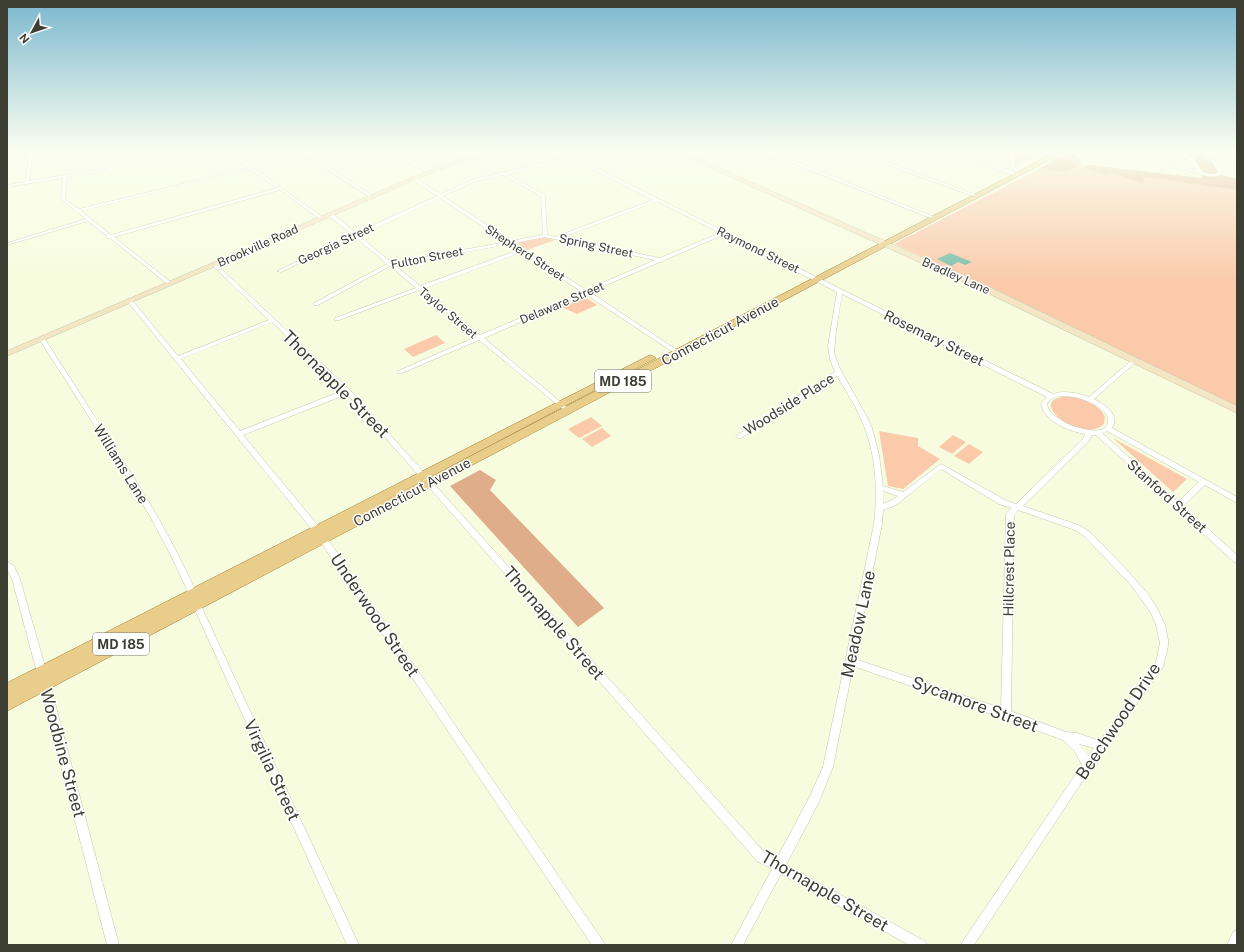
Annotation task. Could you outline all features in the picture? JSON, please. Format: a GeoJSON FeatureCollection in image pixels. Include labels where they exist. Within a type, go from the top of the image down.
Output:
{"type":"FeatureCollection","features":[{"type":"Feature","properties":{"kind":"main road","name":"Brookville Road"},"geometry":{"type":"LineString","coordinates":[[7,354],[377,193]]}},
{"type":"Feature","properties":{"kind":"main road","name":"Bradley Lane"},"geometry":{"type":"LineString","coordinates":[[770,193],[984,288],[1237,410]]}},
{"type":"Feature","properties":{"kind":"main road","name":"Connecticut Avenue"},"geometry":{"type":"LineString","coordinates":[[7,704],[44,678],[674,350],[882,243],[935,218],[977,193]]}},
{"type":"Feature","properties":{"kind":"main road","name":"Connecticut Avenue"},"geometry":{"type":"LineString","coordinates":[[882,243],[928,216],[974,195]]}},
{"type":"Feature","properties":{"kind":"main road","name":"Connecticut Avenue"},"geometry":{"type":"LineString","coordinates":[[7,690],[44,678]]}},
{"type":"Feature","properties":{"kind":"street"},"geometry":{"type":"LineString","coordinates":[[63,193],[63,199],[77,211],[170,284]]}},
{"type":"Feature","properties":{"kind":"street"},"geometry":{"type":"LineString","coordinates":[[77,211],[148,193]]}},
{"type":"Feature","properties":{"kind":"street"},"geometry":{"type":"LineString","coordinates":[[109,237],[263,193]]}},
{"type":"Feature","properties":{"kind":"street"},"geometry":{"type":"LineString","coordinates":[[286,193],[322,218]]}},
{"type":"Feature","properties":{"kind":"street"},"geometry":{"type":"LineString","coordinates":[[367,193],[371,196]]}},
{"type":"Feature","properties":{"kind":"street","name":"Shepherd Street"},"geometry":{"type":"LineString","coordinates":[[436,193],[674,350]]}},
{"type":"Feature","properties":{"kind":"street","name":"Georgia Street"},"geometry":{"type":"LineString","coordinates":[[279,270],[446,193]]}},
{"type":"Feature","properties":{"kind":"street","name":"Spring Street"},"geometry":{"type":"LineString","coordinates":[[540,193],[543,195],[545,236],[661,260]]}},
{"type":"Feature","properties":{"kind":"street","name":"Raymond Street"},"geometry":{"type":"LineString","coordinates":[[643,193],[814,278]]}},
{"type":"Feature","properties":{"kind":"street"},"geometry":{"type":"LineString","coordinates":[[870,193],[935,218]]}},
{"type":"Feature","properties":{"kind":"street"},"geometry":{"type":"LineString","coordinates":[[970,193],[974,195]]}},
{"type":"Feature","properties":{"kind":"street"},"geometry":{"type":"LineString","coordinates":[[556,238],[656,200]]}},
{"type":"Feature","properties":{"kind":"street","name":"Taylor Street"},"geometry":{"type":"LineString","coordinates":[[331,214],[479,339],[564,408]]}},
{"type":"Feature","properties":{"kind":"street"},"geometry":{"type":"LineString","coordinates":[[7,244],[88,220]]}},
{"type":"Feature","properties":{"kind":"street","name":"Delaware Street"},"geometry":{"type":"LineString","coordinates":[[400,372],[723,233]]}},
{"type":"Feature","properties":{"kind":"street","name":"Fulton Street"},"geometry":{"type":"LineString","coordinates":[[316,304],[390,264],[545,236]]}},
{"type":"Feature","properties":{"kind":"street"},"geometry":{"type":"LineString","coordinates":[[337,319],[522,250]]}},
{"type":"Feature","properties":{"kind":"street","name":"Thornapple Street"},"geometry":{"type":"LineString","coordinates":[[214,265],[348,391],[761,857],[921,945]]}},
{"type":"Feature","properties":{"kind":"street","name":"Rosemary Street"},"geometry":{"type":"LineString","coordinates":[[814,278],[1051,396]]}},
{"type":"Feature","properties":{"kind":"street","name":"Meadow Lane"},"geometry":{"type":"LineString","coordinates":[[737,945],[815,798],[828,767],[878,524],[880,508],[879,487],[874,441],[865,417],[833,360],[831,348],[840,291]]}},
{"type":"Feature","properties":{"kind":"street","name":"Underwood Street"},"geometry":{"type":"LineString","coordinates":[[130,301],[320,534],[598,945]]}},
{"type":"Feature","properties":{"kind":"street"},"geometry":{"type":"LineString","coordinates":[[178,358],[273,320]]}},
{"type":"Feature","properties":{"kind":"street","name":"Williams Lane"},"geometry":{"type":"LineString","coordinates":[[42,339],[159,525],[196,599]]}},
{"type":"Feature","properties":{"kind":"street"},"geometry":{"type":"LineString","coordinates":[[1090,400],[1134,360]]}},
{"type":"Feature","properties":{"kind":"street","name":"Woodside Place"},"geometry":{"type":"LineString","coordinates":[[739,436],[839,372]]}},
{"type":"Feature","properties":{"kind":"street"},"geometry":{"type":"LineString","coordinates":[[239,434],[348,391]]}},
{"type":"Feature","properties":{"kind":"street"},"geometry":{"type":"LineString","coordinates":[[1069,394],[1090,400],[1107,411],[1111,418],[1112,424],[1108,429],[1098,433],[1089,433],[1067,428],[1050,416],[1046,410],[1045,404],[1046,399],[1051,396],[1069,394]]}},
{"type":"Feature","properties":{"kind":"street"},"geometry":{"type":"LineString","coordinates":[[1108,429],[1237,500]]}},
{"type":"Feature","properties":{"kind":"street","name":"Hillcrest Place"},"geometry":{"type":"LineString","coordinates":[[1006,714],[1010,514],[1086,440],[1089,433]]}},
{"type":"Feature","properties":{"kind":"street","name":"Stanford Street"},"geometry":{"type":"LineString","coordinates":[[1098,433],[1237,560]]}},
{"type":"Feature","properties":{"kind":"street","name":"Beechwood Drive"},"geometry":{"type":"LineString","coordinates":[[904,494],[941,466],[1015,508],[1069,524],[1088,535],[1140,591],[1158,620],[1164,640],[1164,651],[1160,664],[1101,746],[967,945]]}},
{"type":"Feature","properties":{"kind":"street"},"geometry":{"type":"LineString","coordinates":[[1178,506],[1204,482]]}},
{"type":"Feature","properties":{"kind":"street"},"geometry":{"type":"LineString","coordinates":[[879,487],[904,494]]}},
{"type":"Feature","properties":{"kind":"street"},"geometry":{"type":"LineString","coordinates":[[880,508],[893,503],[904,494]]}},
{"type":"Feature","properties":{"kind":"street","name":"Woodbine Street"},"geometry":{"type":"LineString","coordinates":[[7,564],[11,568],[16,580],[44,678],[113,945]]}},
{"type":"Feature","properties":{"kind":"street","name":"Virgilia Street"},"geometry":{"type":"LineString","coordinates":[[196,599],[353,945]]}},
{"type":"Feature","properties":{"kind":"street","name":"Sycamore Street"},"geometry":{"type":"LineString","coordinates":[[850,660],[1006,714],[1066,738],[1077,738],[1101,746]]}},
{"type":"Feature","properties":{"kind":"street"},"geometry":{"type":"LineString","coordinates":[[1066,738],[1078,749],[1088,765]]}},
{"type":"Feature","properties":{"kind":"street"},"geometry":{"type":"LineString","coordinates":[[1233,945],[1237,936]]}},
{"type":"Feature","properties":{"kind":"shaded area"},"geometry":{"type":"Polygon","coordinates":[[[992,193],[1237,193],[1237,406],[988,286],[894,244],[992,193]]]}},
{"type":"Feature","properties":{"kind":"shaded area"},"geometry":{"type":"Polygon","coordinates":[[[544,237],[555,240],[527,250],[518,244],[519,242],[544,237]]]}},
{"type":"Feature","properties":{"kind":"shaded area"},"geometry":{"type":"Polygon","coordinates":[[[583,298],[588,299],[597,305],[577,314],[562,307],[583,298]]]}},
{"type":"Feature","properties":{"kind":"shaded area"},"geometry":{"type":"Polygon","coordinates":[[[436,335],[445,343],[413,357],[404,349],[436,335]]]}},
{"type":"Feature","properties":{"kind":"shaded area"},"geometry":{"type":"Polygon","coordinates":[[[1068,397],[1084,400],[1094,405],[1105,417],[1104,424],[1094,429],[1082,429],[1070,425],[1060,419],[1053,411],[1051,404],[1055,399],[1068,397]]]}},
{"type":"Feature","properties":{"kind":"shaded area"},"geometry":{"type":"Polygon","coordinates":[[[591,417],[602,426],[579,438],[568,429],[591,417]]]}},
{"type":"Feature","properties":{"kind":"shaded area"},"geometry":{"type":"Polygon","coordinates":[[[602,428],[611,436],[592,447],[582,439],[602,428]]]}},
{"type":"Feature","properties":{"kind":"shaded area"},"geometry":{"type":"Polygon","coordinates":[[[879,431],[918,438],[918,446],[940,459],[903,489],[888,486],[879,431]]]}},
{"type":"Feature","properties":{"kind":"shaded area"},"geometry":{"type":"Polygon","coordinates":[[[953,435],[966,442],[952,454],[939,447],[953,435]]]}},
{"type":"Feature","properties":{"kind":"shaded area"},"geometry":{"type":"Polygon","coordinates":[[[1113,438],[1187,479],[1173,492],[1113,438]]]}},
{"type":"Feature","properties":{"kind":"shaded area"},"geometry":{"type":"Polygon","coordinates":[[[969,444],[983,452],[969,464],[954,456],[969,444]]]}},
{"type":"Feature","properties":{"kind":"shaded area"},"geometry":{"type":"Polygon","coordinates":[[[480,470],[496,480],[490,490],[604,608],[578,627],[450,486],[480,470]]]}},
{"type":"Feature","properties":{"kind":"water"},"geometry":{"type":"Polygon","coordinates":[[[950,253],[972,262],[965,265],[958,262],[951,266],[937,259],[950,253]]]}}]}
